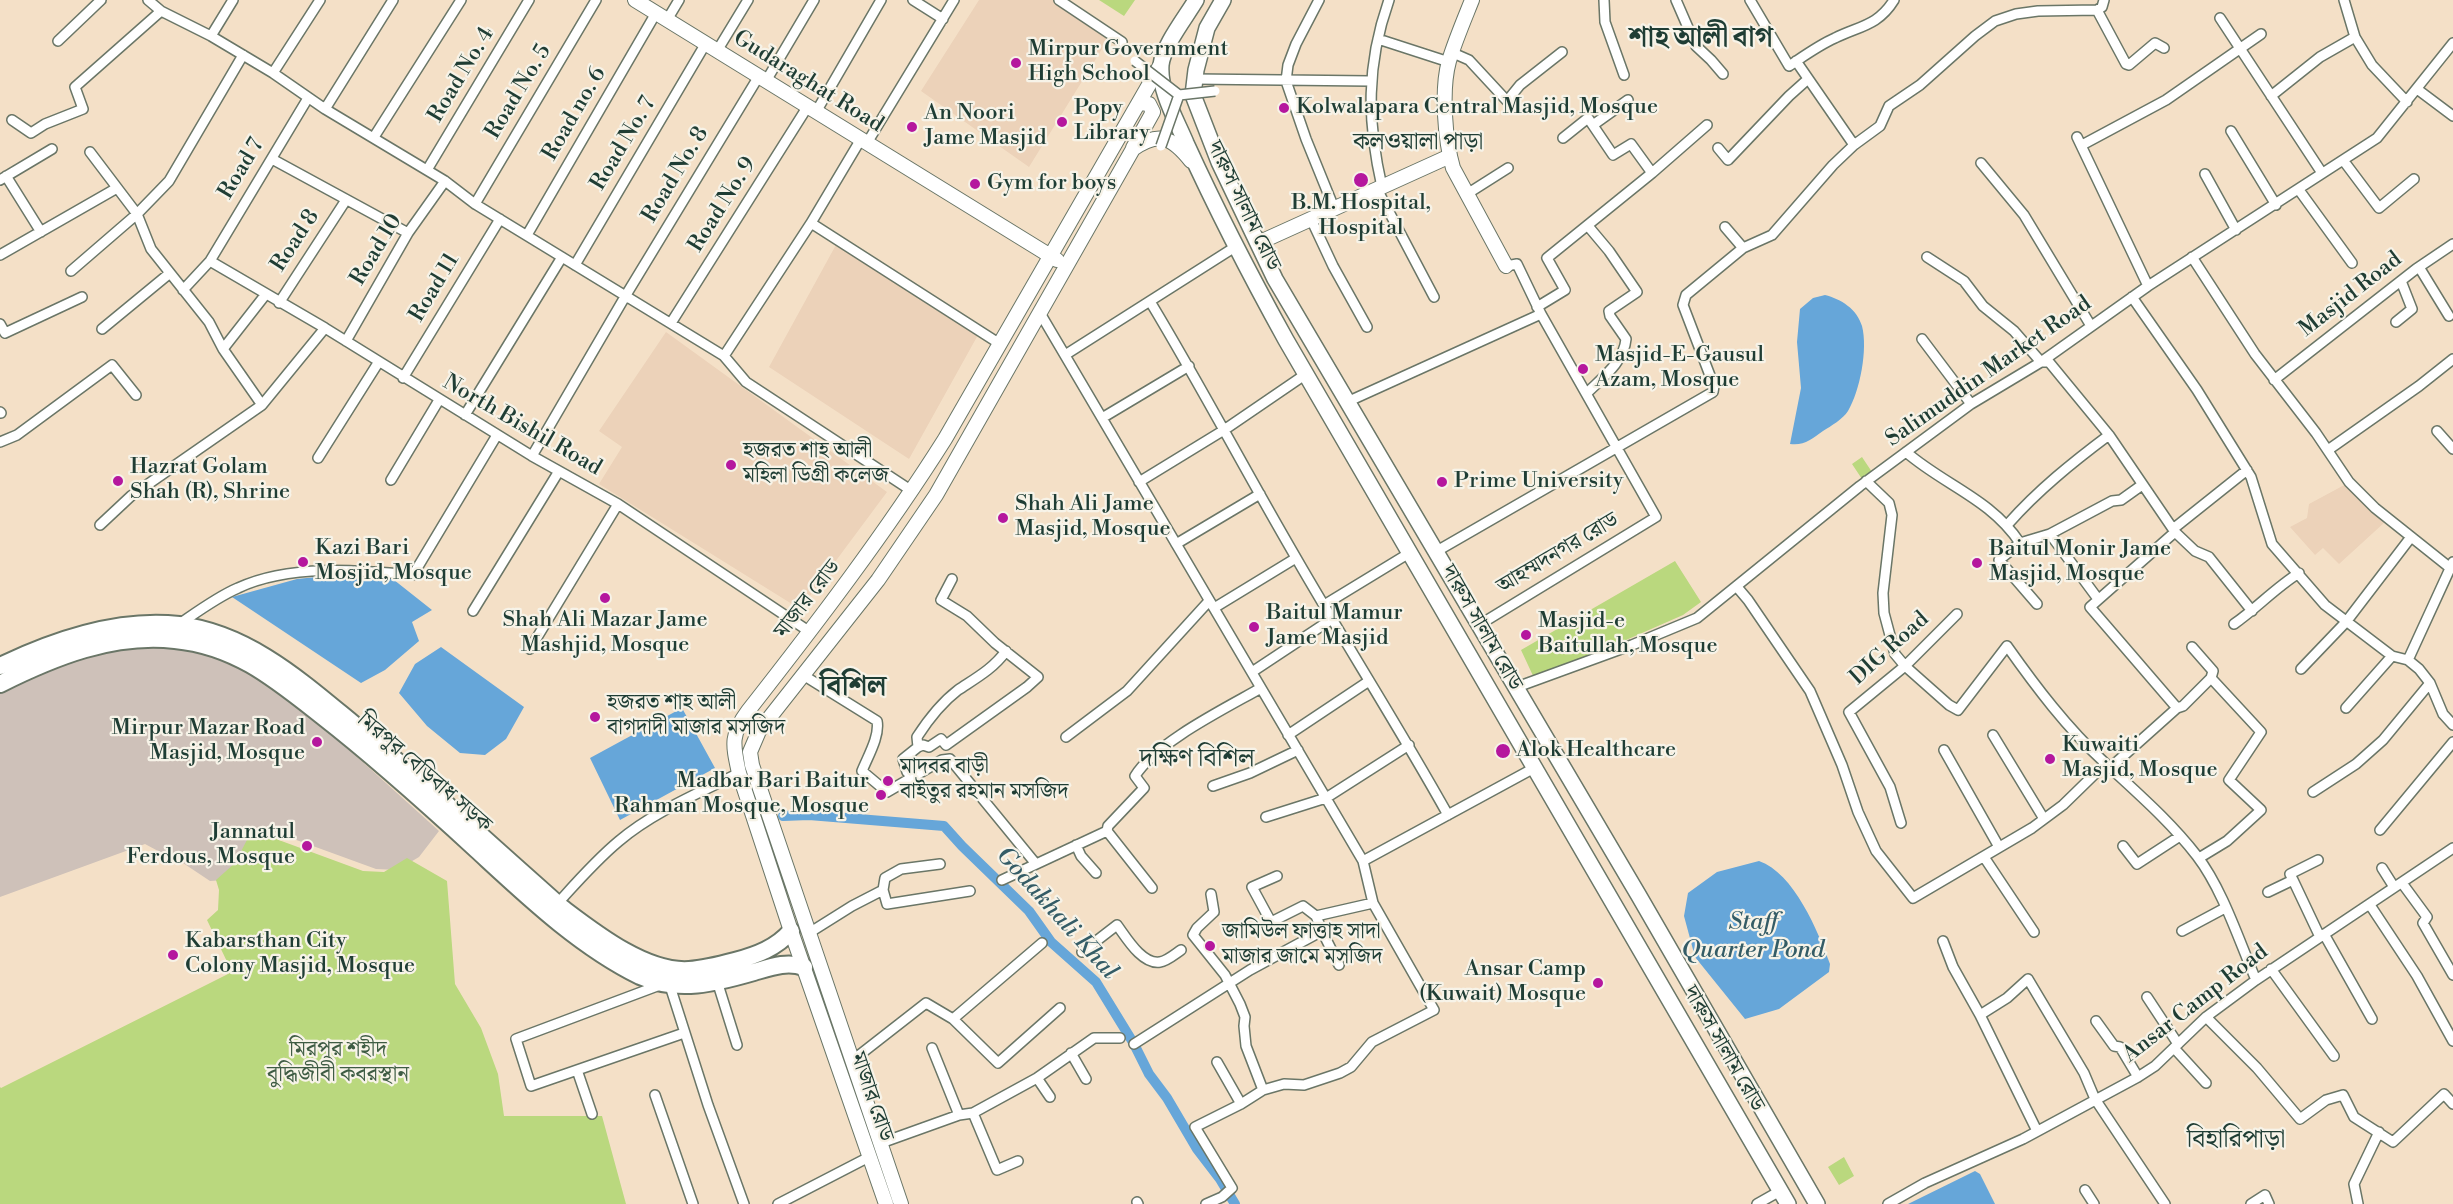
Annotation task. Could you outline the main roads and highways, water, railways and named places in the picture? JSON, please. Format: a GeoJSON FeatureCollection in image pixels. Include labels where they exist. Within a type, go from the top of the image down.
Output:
{"type":"FeatureCollection","features":[{"type":"Feature","properties":{"kind":"highway","name":"মিরপুর বেড়িবাধ সড়ক"},"geometry":{"type":"LineString","coordinates":[[0,666],[49,644],[126,626],[178,625],[199,628],[235,647],[267,657],[327,702],[411,772],[558,910],[586,926],[666,985],[681,987],[717,981],[789,963],[811,964]]}},
{"type":"Feature","properties":{"kind":"highway","name":"মিরপুর বেড়িবাধ সড়ক"},"geometry":{"type":"LineString","coordinates":[[0,684],[69,653],[116,643],[173,639],[235,647]]}},
{"type":"Feature","properties":{"kind":"highway","name":"মিরপুর বেড়িবাধ সড়ক"},"geometry":{"type":"LineString","coordinates":[[643,968],[658,966],[688,970],[721,965],[774,947],[802,930]]}},
{"type":"Feature","properties":{"kind":"highway"},"geometry":{"type":"LineString","coordinates":[[774,947],[780,965]]}},
{"type":"Feature","properties":{"kind":"main road","name":"Gudaraghat Road"},"geometry":{"type":"LineString","coordinates":[[635,0],[1067,266]]}},
{"type":"Feature","properties":{"kind":"main road"},"geometry":{"type":"LineString","coordinates":[[1161,62],[1196,0]]}},
{"type":"Feature","properties":{"kind":"main road","name":"দারুস সালাম রোড"},"geometry":{"type":"LineString","coordinates":[[1223,0],[1207,28],[1194,79],[1193,95],[1219,162],[1258,243],[1285,297],[1517,687],[1817,1204]]}},
{"type":"Feature","properties":{"kind":"main road"},"geometry":{"type":"LineString","coordinates":[[1472,0],[1451,58],[1446,106],[1450,156],[1467,194],[1506,266]]}},
{"type":"Feature","properties":{"kind":"main road","name":"মাজার রোড"},"geometry":{"type":"LineString","coordinates":[[802,930],[739,773],[734,751],[734,732],[860,567],[912,491],[945,439],[1161,62]]}},
{"type":"Feature","properties":{"kind":"main road","name":"দারুস সালাম রোড"},"geometry":{"type":"LineString","coordinates":[[1161,62],[1164,91],[1235,247],[1306,374],[1784,1197]]}},
{"type":"Feature","properties":{"kind":"main road","name":"মাজার রোড"},"geometry":{"type":"LineString","coordinates":[[886,1204],[869,1157],[750,752],[759,731],[878,580],[936,495],[1153,112],[1149,104],[1139,104]]}},
{"type":"Feature","properties":{"kind":"main road"},"geometry":{"type":"LineString","coordinates":[[1133,149],[1154,138],[1162,138],[1178,146],[1198,169]]}},
{"type":"Feature","properties":{"kind":"main road"},"geometry":{"type":"LineString","coordinates":[[1258,243],[1450,156]]}},
{"type":"Feature","properties":{"kind":"main road"},"geometry":{"type":"LineString","coordinates":[[1414,558],[1434,546]]}},
{"type":"Feature","properties":{"kind":"main road"},"geometry":{"type":"LineString","coordinates":[[860,567],[878,580]]}},
{"type":"Feature","properties":{"kind":"main road"},"geometry":{"type":"LineString","coordinates":[[810,632],[828,643]]}},
{"type":"Feature","properties":{"kind":"main road"},"geometry":{"type":"LineString","coordinates":[[741,720],[759,731]]}},
{"type":"Feature","properties":{"kind":"main road"},"geometry":{"type":"LineString","coordinates":[[734,751],[750,752]]}},
{"type":"Feature","properties":{"kind":"main road","name":"মাজার রোড"},"geometry":{"type":"LineString","coordinates":[[811,964],[853,1060],[901,1204]]}},
{"type":"Feature","properties":{"kind":"main road"},"geometry":{"type":"LineString","coordinates":[[869,1157],[882,1147]]}},
{"type":"Feature","properties":{"kind":"water"},"geometry":{"type":"Polygon","coordinates":[[[1825,295],[1848,306],[1860,320],[1864,346],[1859,381],[1852,403],[1843,417],[1808,441],[1790,444],[1801,388],[1797,342],[1800,309],[1813,298],[1825,295]]]}},
{"type":"Feature","properties":{"kind":"water"},"geometry":{"type":"Polygon","coordinates":[[[336,575],[389,576],[432,610],[412,622],[419,641],[385,670],[361,683],[232,597],[297,579],[336,575]]]}},
{"type":"Feature","properties":{"kind":"water"},"geometry":{"type":"Polygon","coordinates":[[[441,647],[524,707],[506,739],[485,755],[460,753],[427,726],[399,693],[415,664],[441,647]]]}},
{"type":"Feature","properties":{"kind":"water"},"geometry":{"type":"Polygon","coordinates":[[[682,708],[715,768],[620,820],[590,758],[682,708]]]}},
{"type":"Feature","properties":{"kind":"water","name":"Staff Quarter Pond"},"geometry":{"type":"Polygon","coordinates":[[[1759,861],[1772,868],[1794,890],[1819,936],[1830,964],[1829,972],[1779,1009],[1745,1019],[1695,957],[1684,916],[1688,893],[1717,872],[1759,861]]]}},
{"type":"Feature","properties":{"kind":"water"},"geometry":{"type":"Polygon","coordinates":[[[1975,1171],[1980,1174],[1995,1204],[1908,1204],[1975,1171]]]}},
{"type":"Feature","properties":{"kind":"waterway","name":"Godakhali Khal"},"geometry":{"type":"LineString","coordinates":[[783,816],[809,815],[944,826],[1029,911],[1051,942],[1096,982],[1134,1044],[1149,1074],[1235,1204]]}},
{"type":"Feature","properties":{"kind":"place","name":"Mirpur Government High School"},"geometry":{"type":"Point","coordinates":[1016,63]}},
{"type":"Feature","properties":{"kind":"place","name":"Kolwalapara Central Masjid, Mosque"},"geometry":{"type":"Point","coordinates":[1284,108]}},
{"type":"Feature","properties":{"kind":"place","name":"Popy Library"},"geometry":{"type":"Point","coordinates":[1062,122]}},
{"type":"Feature","properties":{"kind":"place","name":"An Noori Jame Masjid"},"geometry":{"type":"Point","coordinates":[912,127]}},
{"type":"Feature","properties":{"kind":"place","name":"B.M. Hospital, Hospital"},"geometry":{"type":"Point","coordinates":[1361,180]}},
{"type":"Feature","properties":{"kind":"place","name":"Gym for boys"},"geometry":{"type":"Point","coordinates":[975,184]}},
{"type":"Feature","properties":{"kind":"place","name":"Masjid-E-Gausul Azam, Mosque"},"geometry":{"type":"Point","coordinates":[1583,369]}},
{"type":"Feature","properties":{"kind":"place","name":"হজরত শাহ আলী মহিলা ডিগ্রী কলেজ"},"geometry":{"type":"Point","coordinates":[731,465]}},
{"type":"Feature","properties":{"kind":"place","name":"Hazrat Golam Shah (R), Shrine"},"geometry":{"type":"Point","coordinates":[118,481]}},
{"type":"Feature","properties":{"kind":"place","name":"Prime University"},"geometry":{"type":"Point","coordinates":[1442,482]}},
{"type":"Feature","properties":{"kind":"place","name":"Shah Ali Jame Masjid, Mosque"},"geometry":{"type":"Point","coordinates":[1003,518]}},
{"type":"Feature","properties":{"kind":"place","name":"Kazi Bari Mosjid, Mosque"},"geometry":{"type":"Point","coordinates":[303,562]}},
{"type":"Feature","properties":{"kind":"place","name":"Baitul Monir Jame Masjid, Mosque"},"geometry":{"type":"Point","coordinates":[1977,563]}},
{"type":"Feature","properties":{"kind":"place","name":"Shah Ali Mazar Jame Mashjid, Mosque"},"geometry":{"type":"Point","coordinates":[605,598]}},
{"type":"Feature","properties":{"kind":"place","name":"Baitul Mamur Jame Masjid"},"geometry":{"type":"Point","coordinates":[1254,627]}},
{"type":"Feature","properties":{"kind":"place","name":"Masjid-e Baitullah, Mosque"},"geometry":{"type":"Point","coordinates":[1526,635]}},
{"type":"Feature","properties":{"kind":"place","name":"হজরত শাহ আলী বাগদাদী মাজার মসজিদ"},"geometry":{"type":"Point","coordinates":[595,717]}},
{"type":"Feature","properties":{"kind":"place","name":"Mirpur Mazar Road Masjid, Mosque"},"geometry":{"type":"Point","coordinates":[317,742]}},
{"type":"Feature","properties":{"kind":"place","name":"Alok Healthcare"},"geometry":{"type":"Point","coordinates":[1503,751]}},
{"type":"Feature","properties":{"kind":"place","name":"Kuwaiti Masjid, Mosque"},"geometry":{"type":"Point","coordinates":[2050,759]}},
{"type":"Feature","properties":{"kind":"place","name":"মাদবর বাড়ী বাইতুর রহমান মসজিদ"},"geometry":{"type":"Point","coordinates":[888,781]}},
{"type":"Feature","properties":{"kind":"place","name":"Madbar Bari Baitur Rahman Mosque, Mosque"},"geometry":{"type":"Point","coordinates":[881,795]}},
{"type":"Feature","properties":{"kind":"place","name":"Jannatul Ferdous, Mosque"},"geometry":{"type":"Point","coordinates":[307,846]}},
{"type":"Feature","properties":{"kind":"place","name":"জামিউল ফাত্তাহ সাদা মাজার জামে মসজিদ"},"geometry":{"type":"Point","coordinates":[1210,946]}},
{"type":"Feature","properties":{"kind":"place","name":"Kabarsthan City Colony Masjid, Mosque"},"geometry":{"type":"Point","coordinates":[173,955]}},
{"type":"Feature","properties":{"kind":"place","name":"Ansar Camp (Kuwait) Mosque"},"geometry":{"type":"Point","coordinates":[1598,983]}},
{"type":"Feature","properties":{"kind":"district","name":"শাহ আলী বাগ"},"geometry":{"type":"Point","coordinates":[1701,39]}},
{"type":"Feature","properties":{"kind":"district","name":"কলওয়ালা পাড়া"},"geometry":{"type":"Point","coordinates":[1418,143]}},
{"type":"Feature","properties":{"kind":"district","name":"বিশিল"},"geometry":{"type":"Point","coordinates":[853,688]}},
{"type":"Feature","properties":{"kind":"district","name":"দক্ষিণ বিশিল"},"geometry":{"type":"Point","coordinates":[1197,760]}},
{"type":"Feature","properties":{"kind":"district","name":"বিহারিপাড়া"},"geometry":{"type":"Point","coordinates":[2236,1141]}},
{"type":"Feature","properties":{"kind":"park label","name":"মিরপুর শহীদ বুদ্ধিজীবী কবরস্থান"},"geometry":{"type":"Point","coordinates":[338,1064]}}]}
